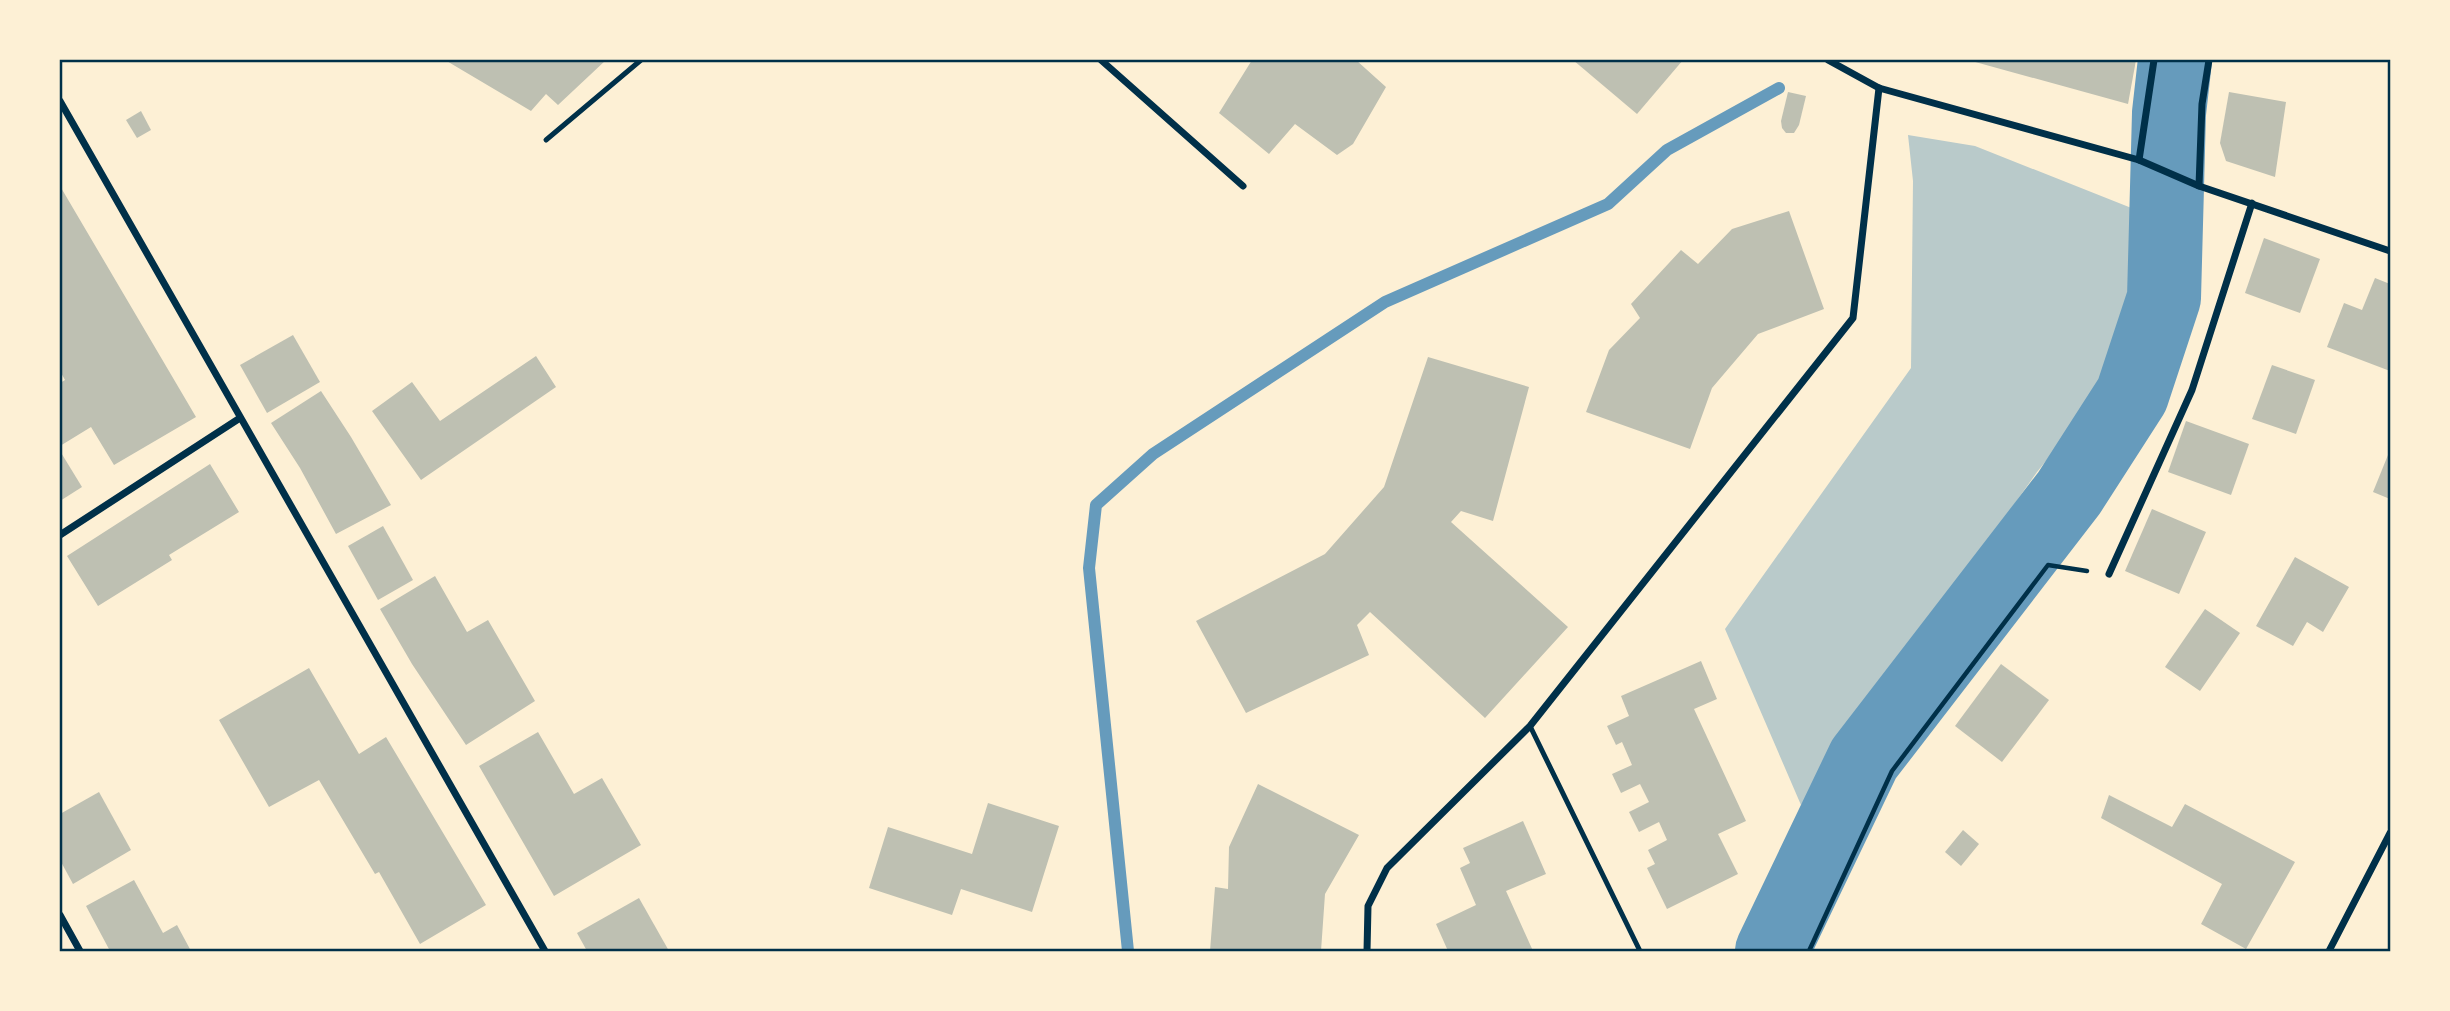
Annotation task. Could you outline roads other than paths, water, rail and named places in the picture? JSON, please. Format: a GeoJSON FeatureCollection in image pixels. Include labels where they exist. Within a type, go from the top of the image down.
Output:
{"type":"FeatureCollection","features":[{"type":"Feature","properties":{"kind":"street"},"geometry":{"type":"LineString","coordinates":[[1101,60],[1243,186]]}},
{"type":"Feature","properties":{"kind":"street"},"geometry":{"type":"LineString","coordinates":[[1828,60],[1879,88],[2138,160],[2199,186],[2390,251]]}},
{"type":"Feature","properties":{"kind":"street"},"geometry":{"type":"LineString","coordinates":[[2138,160],[2154,60]]}},
{"type":"Feature","properties":{"kind":"street"},"geometry":{"type":"LineString","coordinates":[[2199,186],[2202,104],[2209,60]]}},
{"type":"Feature","properties":{"kind":"street"},"geometry":{"type":"LineString","coordinates":[[1367,951],[1368,906],[1387,868],[1530,726],[1853,318],[1879,88]]}},
{"type":"Feature","properties":{"kind":"street"},"geometry":{"type":"LineString","coordinates":[[60,101],[545,951]]}},
{"type":"Feature","properties":{"kind":"street"},"geometry":{"type":"LineString","coordinates":[[2109,574],[2192,390],[2252,203]]}},
{"type":"Feature","properties":{"kind":"street"},"geometry":{"type":"LineString","coordinates":[[60,535],[240,418]]}},
{"type":"Feature","properties":{"kind":"street"},"geometry":{"type":"LineString","coordinates":[[2329,951],[2390,832]]}},
{"type":"Feature","properties":{"kind":"street"},"geometry":{"type":"LineString","coordinates":[[60,915],[80,951]]}},
{"type":"Feature","properties":{"kind":"lane"},"geometry":{"type":"LineString","coordinates":[[546,140],[641,60]]}},
{"type":"Feature","properties":{"kind":"lane"},"geometry":{"type":"LineString","coordinates":[[1530,726],[1640,951]]}},
{"type":"Feature","properties":{"kind":"waterway"},"geometry":{"type":"LineString","coordinates":[[1772,951],[1864,759],[2069,493],[2132,395],[2164,298],[2169,113],[2175,60]]}},
{"type":"Feature","properties":{"kind":"waterway"},"geometry":{"type":"LineString","coordinates":[[1128,951],[1089,568],[1096,505],[1153,454],[1385,302],[1608,204],[1667,150],[1779,88]]}}]}
